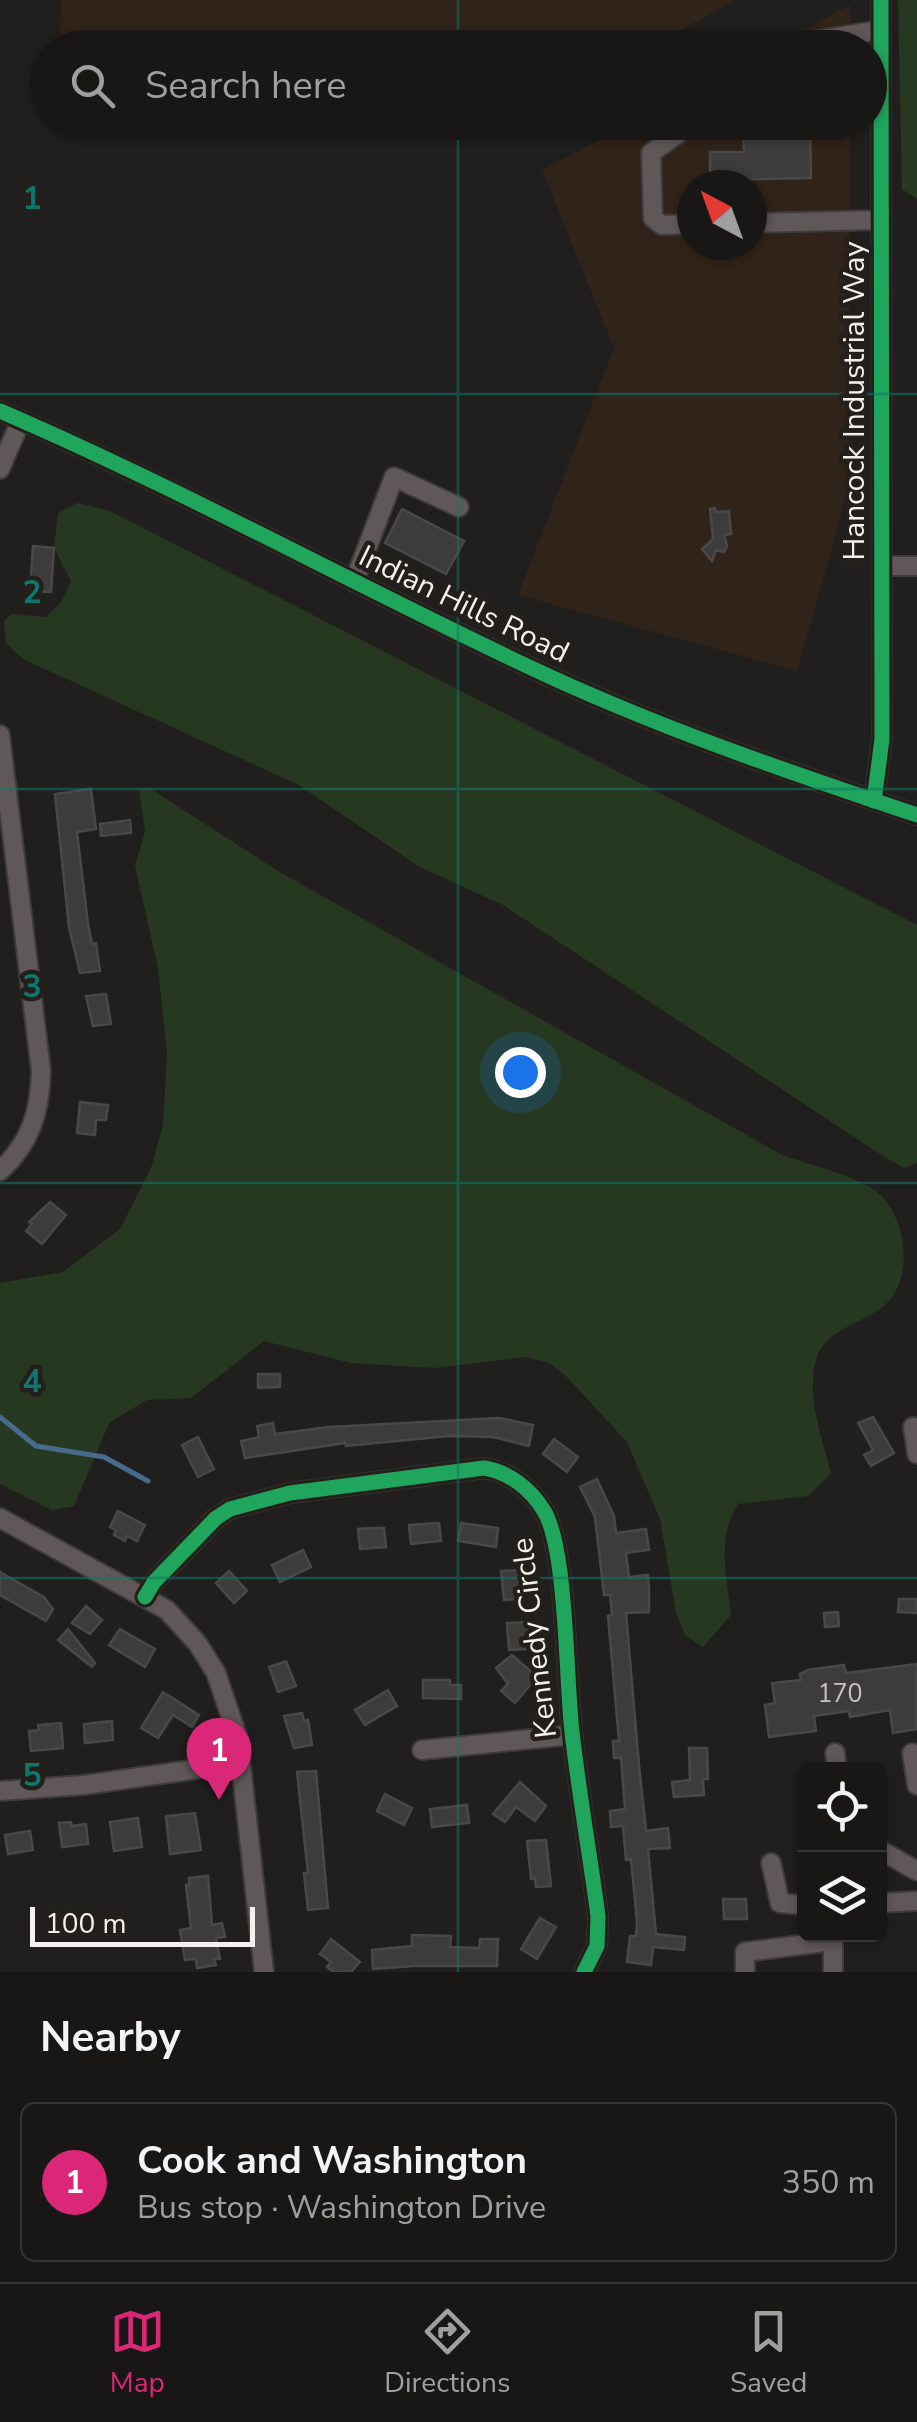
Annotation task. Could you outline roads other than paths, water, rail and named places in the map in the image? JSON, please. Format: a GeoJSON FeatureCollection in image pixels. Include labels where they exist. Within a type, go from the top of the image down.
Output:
{"type":"FeatureCollection","features":[{"type":"Feature","properties":{"kind":"street","name":"Hancock Industrial Way"},"geometry":{"type":"LineString","coordinates":[[881,0],[881,30]]}},
{"type":"Feature","properties":{"kind":"street"},"geometry":{"type":"LineString","coordinates":[[669,140],[651,153],[654,218],[662,225],[677,224]]}},
{"type":"Feature","properties":{"kind":"street","name":"Hancock Industrial Way"},"geometry":{"type":"LineString","coordinates":[[874,801],[882,740],[881,140]]}},
{"type":"Feature","properties":{"kind":"street"},"geometry":{"type":"LineString","coordinates":[[767,222],[881,220]]}},
{"type":"Feature","properties":{"kind":"street","name":"Indian Hills Road"},"geometry":{"type":"LineString","coordinates":[[0,411],[530,667],[696,740],[917,816]]}},
{"type":"Feature","properties":{"kind":"street"},"geometry":{"type":"LineString","coordinates":[[0,469],[21,420]]}},
{"type":"Feature","properties":{"kind":"street"},"geometry":{"type":"LineString","coordinates":[[354,582],[394,476],[458,507]]}},
{"type":"Feature","properties":{"kind":"street"},"geometry":{"type":"LineString","coordinates":[[882,566],[917,566]]}},
{"type":"Feature","properties":{"kind":"street"},"geometry":{"type":"LineString","coordinates":[[0,734],[41,1071],[40,1106],[30,1133],[0,1171]]}},
{"type":"Feature","properties":{"kind":"street"},"geometry":{"type":"LineString","coordinates":[[912,1427],[917,1454]]}},
{"type":"Feature","properties":{"kind":"street","name":"Kennedy Circle"},"geometry":{"type":"LineString","coordinates":[[145,1597],[154,1582],[216,1518],[246,1503],[484,1468],[504,1471],[545,1512],[553,1537],[572,1735],[598,1916],[597,1946],[584,1972]]}},
{"type":"Feature","properties":{"kind":"street"},"geometry":{"type":"LineString","coordinates":[[0,1518],[145,1597],[182,1625],[216,1673],[238,1738],[264,1972]]}},
{"type":"Feature","properties":{"kind":"street"},"geometry":{"type":"LineString","coordinates":[[422,1750],[572,1735]]}},
{"type":"Feature","properties":{"kind":"street"},"geometry":{"type":"LineString","coordinates":[[912,1753],[917,1785]]}},
{"type":"Feature","properties":{"kind":"street"},"geometry":{"type":"LineString","coordinates":[[0,1791],[240,1763]]}},
{"type":"Feature","properties":{"kind":"street"},"geometry":{"type":"LineString","coordinates":[[884,1852],[917,1871]]}},
{"type":"Feature","properties":{"kind":"street"},"geometry":{"type":"LineString","coordinates":[[771,1863],[780,1902],[797,1904]]}},
{"type":"Feature","properties":{"kind":"street"},"geometry":{"type":"LineString","coordinates":[[887,1903],[917,1901]]}},
{"type":"Feature","properties":{"kind":"street"},"geometry":{"type":"LineString","coordinates":[[745,1972],[745,1952],[807,1942]]}},
{"type":"Feature","properties":{"kind":"street"},"geometry":{"type":"LineString","coordinates":[[832,1942],[833,1972]]}},
{"type":"Feature","properties":{"kind":"waterway"},"geometry":{"type":"LineString","coordinates":[[0,1417],[36,1446],[104,1457],[148,1481]]}},
{"type":"Feature","properties":{"kind":"place","name":"Cook and Washington"},"geometry":{"type":"Point","coordinates":[219,1800]}}]}
